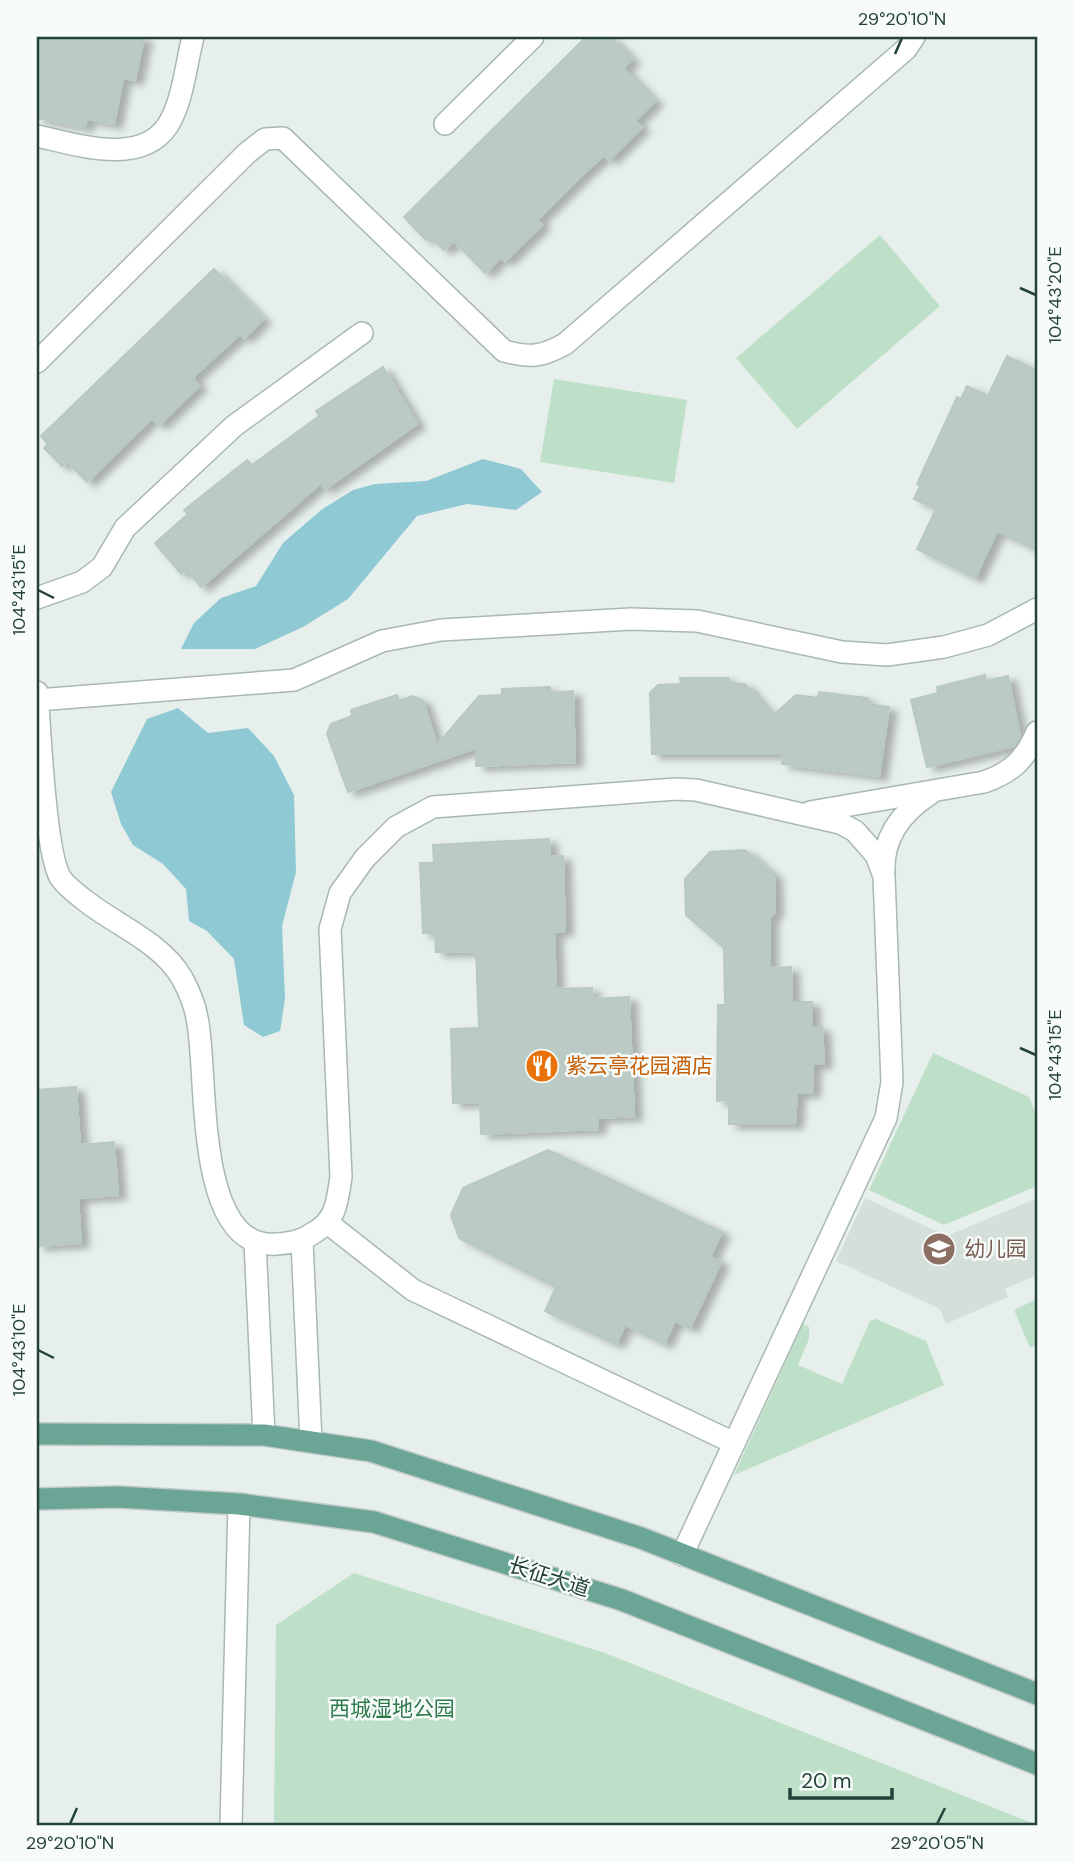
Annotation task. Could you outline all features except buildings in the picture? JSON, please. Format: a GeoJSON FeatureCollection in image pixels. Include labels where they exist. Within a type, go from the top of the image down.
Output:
{"type":"FeatureCollection","features":[{"type":"Feature","properties":{"kind":"main road"},"geometry":{"type":"LineString","coordinates":[[37,1434],[264,1435],[371,1451],[641,1538],[1037,1693]]}},
{"type":"Feature","properties":{"kind":"main road","name":"长征大道"},"geometry":{"type":"LineString","coordinates":[[37,1499],[118,1497],[239,1504],[374,1522],[622,1600],[1037,1764]]}},
{"type":"Feature","properties":{"kind":"street"},"geometry":{"type":"LineString","coordinates":[[37,136],[99,148],[143,146],[168,125],[193,37]]}},
{"type":"Feature","properties":{"kind":"street"},"geometry":{"type":"LineString","coordinates":[[446,124],[533,37]]}},
{"type":"Feature","properties":{"kind":"street"},"geometry":{"type":"LineString","coordinates":[[37,362],[247,153],[265,139],[283,138],[298,148],[504,351],[522,356],[544,355],[565,344],[906,49],[914,37]]}},
{"type":"Feature","properties":{"kind":"street"},"geometry":{"type":"LineString","coordinates":[[37,598],[82,582],[102,567],[125,528],[234,426],[362,333]]}},
{"type":"Feature","properties":{"kind":"street"},"geometry":{"type":"LineString","coordinates":[[37,700],[294,680],[382,641],[441,630],[631,619],[697,621],[842,652],[887,655],[944,647],[988,635],[1037,609]]}},
{"type":"Feature","properties":{"kind":"street"},"geometry":{"type":"LineString","coordinates":[[37,692],[52,848],[60,877],[86,902],[157,950],[182,977],[197,1018],[213,1175],[223,1210],[239,1230],[255,1242],[265,1245],[302,1241],[329,1224],[341,1178],[330,929],[340,892],[365,858],[396,827],[433,807],[676,789],[696,790],[840,823],[855,831],[877,855],[884,876]]}},
{"type":"Feature","properties":{"kind":"street"},"geometry":{"type":"LineString","coordinates":[[801,814],[1005,775],[1027,755],[1037,733]]}},
{"type":"Feature","properties":{"kind":"street"},"geometry":{"type":"LineString","coordinates":[[682,1555],[886,1118],[892,1082],[884,855],[890,835],[901,817],[913,805],[936,790]]}},
{"type":"Feature","properties":{"kind":"street"},"geometry":{"type":"LineString","coordinates":[[329,1224],[413,1290],[734,1443]]}},
{"type":"Feature","properties":{"kind":"street"},"geometry":{"type":"LineString","coordinates":[[302,1241],[311,1442]]}},
{"type":"Feature","properties":{"kind":"street"},"geometry":{"type":"LineString","coordinates":[[255,1242],[264,1435]]}},
{"type":"Feature","properties":{"kind":"street"},"geometry":{"type":"LineString","coordinates":[[231,1825],[239,1504]]}},
{"type":"Feature","properties":{"kind":"shaded area","name":"幼儿园"},"geometry":{"type":"Polygon","coordinates":[[[865,1198],[947,1236],[1037,1198],[1037,1275],[1005,1289],[1008,1297],[946,1324],[940,1309],[836,1261],[865,1198]]]}},
{"type":"Feature","properties":{"kind":"green space"},"geometry":{"type":"Polygon","coordinates":[[[880,235],[940,306],[797,429],[736,358],[880,235]]]}},
{"type":"Feature","properties":{"kind":"green space"},"geometry":{"type":"Polygon","coordinates":[[[554,379],[687,400],[674,483],[540,462],[554,379]]]}},
{"type":"Feature","properties":{"kind":"green space"},"geometry":{"type":"Polygon","coordinates":[[[933,1053],[1029,1097],[1037,1116],[1037,1186],[944,1225],[869,1190],[933,1053]]]}},
{"type":"Feature","properties":{"kind":"green space"},"geometry":{"type":"Polygon","coordinates":[[[1037,1299],[1037,1344],[1030,1348],[1014,1310],[1037,1299]]]}},
{"type":"Feature","properties":{"kind":"green space"},"geometry":{"type":"Polygon","coordinates":[[[876,1319],[926,1341],[944,1385],[734,1475],[803,1324],[809,1327],[809,1339],[798,1365],[842,1384],[870,1321],[876,1319]]]}},
{"type":"Feature","properties":{"kind":"green space","name":"西城湿地公园"},"geometry":{"type":"Polygon","coordinates":[[[354,1573],[605,1653],[1037,1825],[274,1825],[276,1625],[354,1573]]]}},
{"type":"Feature","properties":{"kind":"water"},"geometry":{"type":"Polygon","coordinates":[[[483,459],[521,469],[542,492],[516,510],[467,504],[417,516],[348,599],[303,627],[255,649],[181,649],[194,623],[221,598],[256,586],[283,543],[321,510],[353,490],[375,484],[426,481],[483,459]]]}},
{"type":"Feature","properties":{"kind":"water"},"geometry":{"type":"Polygon","coordinates":[[[178,708],[208,733],[248,728],[274,756],[294,795],[296,872],[282,926],[285,999],[280,1031],[263,1037],[244,1025],[234,959],[207,931],[189,921],[186,889],[163,864],[133,845],[121,824],[111,792],[147,719],[178,708]]]}},
{"type":"Feature","properties":{"kind":"place","name":"紫云亭花园酒店"},"geometry":{"type":"Point","coordinates":[542,1066]}},
{"type":"Feature","properties":{"kind":"place","name":"幼儿园"},"geometry":{"type":"Point","coordinates":[939,1249]}}]}
